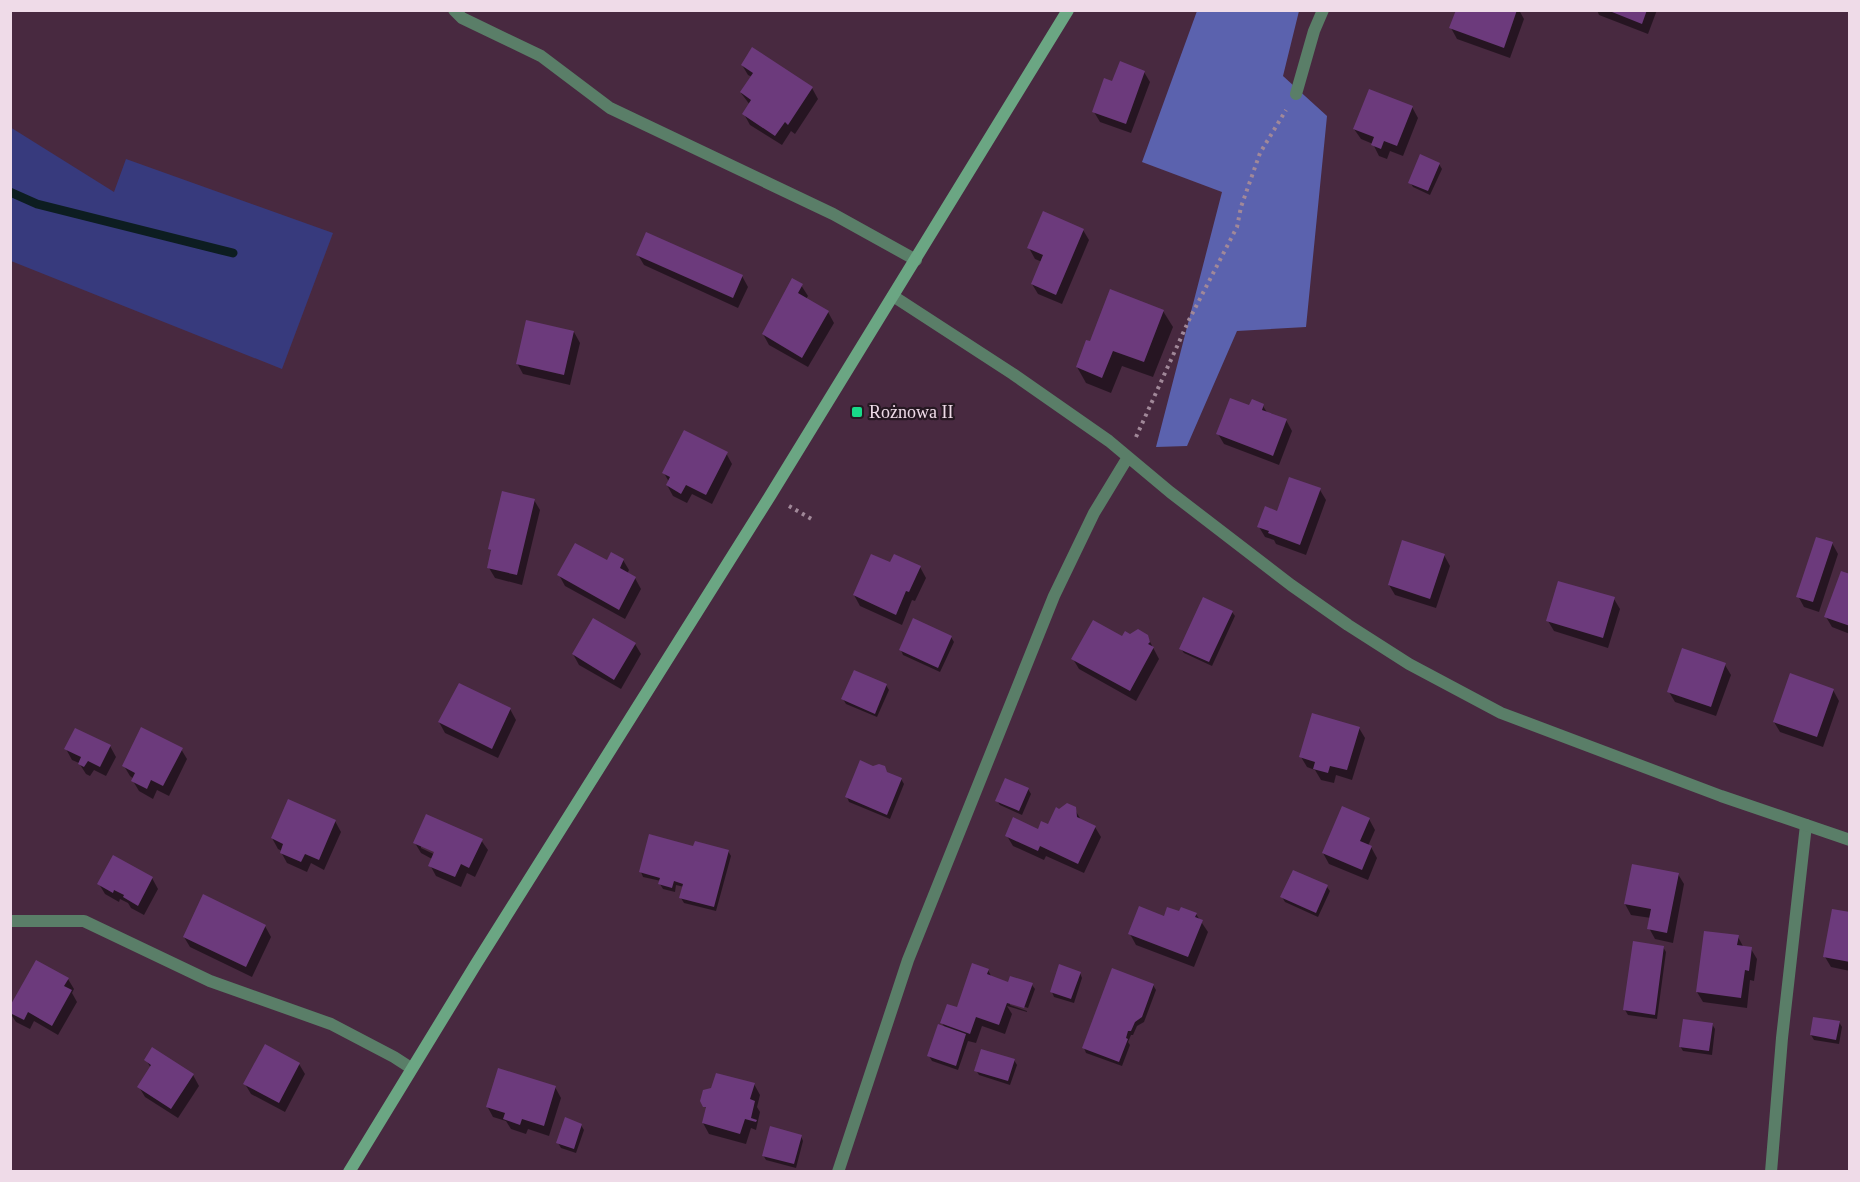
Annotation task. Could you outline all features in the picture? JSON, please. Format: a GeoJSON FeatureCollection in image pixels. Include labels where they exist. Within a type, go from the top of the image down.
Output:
{"type":"FeatureCollection","features":[{"type":"Feature","properties":{"kind":"main road"},"geometry":{"type":"LineString","coordinates":[[349,1172],[411,1068],[916,260],[1068,10]]}},
{"type":"Feature","properties":{"kind":"street"},"geometry":{"type":"LineString","coordinates":[[454,10],[462,18],[541,56],[610,108],[833,214],[916,260]]}},
{"type":"Feature","properties":{"kind":"street"},"geometry":{"type":"LineString","coordinates":[[1296,94],[1314,31],[1323,10]]}},
{"type":"Feature","properties":{"kind":"street"},"geometry":{"type":"LineString","coordinates":[[893,296],[1014,374],[1109,441],[1220,533],[1348,625],[1409,664],[1501,713],[1710,792],[1850,840]]}},
{"type":"Feature","properties":{"kind":"street"},"geometry":{"type":"LineString","coordinates":[[838,1172],[908,960],[1049,607],[1095,513],[1128,457]]}},
{"type":"Feature","properties":{"kind":"street"},"geometry":{"type":"LineString","coordinates":[[1771,1172],[1782,1038],[1806,825]]}},
{"type":"Feature","properties":{"kind":"street"},"geometry":{"type":"LineString","coordinates":[[10,921],[84,921],[210,981],[331,1024],[411,1068]]}},
{"type":"Feature","properties":{"kind":"path"},"geometry":{"type":"LineString","coordinates":[[1128,457],[1189,320],[1237,227],[1240,207],[1260,153],[1296,94]]}},
{"type":"Feature","properties":{"kind":"path"},"geometry":{"type":"LineString","coordinates":[[788,506],[815,521]]}},
{"type":"Feature","properties":{"kind":"shaded area"},"geometry":{"type":"Polygon","coordinates":[[[1197,11],[1299,11],[1283,76],[1327,116],[1306,327],[1237,331],[1187,446],[1156,447],[1222,192],[1142,162],[1197,11]]]}},
{"type":"Feature","properties":{"kind":"shaded area"},"geometry":{"type":"Polygon","coordinates":[[[10,127],[114,192],[126,159],[333,233],[282,369],[11,261],[10,127]]]}},
{"type":"Feature","properties":{"kind":"building"},"geometry":{"type":"Polygon","coordinates":[[[1456,10],[1517,10],[1504,48],[1449,28],[1456,10]]]}},
{"type":"Feature","properties":{"kind":"building"},"geometry":{"type":"Polygon","coordinates":[[[1607,10],[1647,10],[1642,24],[1607,10]]]}},
{"type":"Feature","properties":{"kind":"building"},"geometry":{"type":"Polygon","coordinates":[[[752,47],[813,87],[788,125],[785,122],[775,136],[742,114],[751,100],[740,92],[753,73],[741,65],[752,47]]]}},
{"type":"Feature","properties":{"kind":"building"},"geometry":{"type":"Polygon","coordinates":[[[1120,61],[1145,71],[1126,124],[1092,112],[1104,78],[1112,81],[1120,61]]]}},
{"type":"Feature","properties":{"kind":"building"},"geometry":{"type":"Polygon","coordinates":[[[1369,89],[1413,106],[1397,146],[1384,141],[1381,149],[1371,145],[1374,137],[1353,129],[1369,89]]]}},
{"type":"Feature","properties":{"kind":"building"},"geometry":{"type":"Polygon","coordinates":[[[1420,154],[1440,163],[1428,191],[1408,183],[1420,154]]]}},
{"type":"Feature","properties":{"kind":"building"},"geometry":{"type":"Polygon","coordinates":[[[1043,211],[1084,229],[1056,295],[1031,284],[1043,255],[1027,248],[1043,211]]]}},
{"type":"Feature","properties":{"kind":"building"},"geometry":{"type":"Polygon","coordinates":[[[646,232],[743,275],[733,298],[636,255],[646,232]]]}},
{"type":"Feature","properties":{"kind":"building"},"geometry":{"type":"Polygon","coordinates":[[[792,278],[803,284],[798,293],[829,311],[802,358],[762,334],[792,278]]]}},
{"type":"Feature","properties":{"kind":"building"},"geometry":{"type":"Polygon","coordinates":[[[1110,289],[1164,310],[1144,362],[1113,351],[1102,378],[1076,367],[1086,340],[1090,341],[1110,289]]]}},
{"type":"Feature","properties":{"kind":"building"},"geometry":{"type":"Polygon","coordinates":[[[526,320],[574,331],[564,375],[516,364],[526,320]]]}},
{"type":"Feature","properties":{"kind":"building"},"geometry":{"type":"Polygon","coordinates":[[[1230,398],[1249,405],[1252,399],[1264,404],[1262,410],[1287,419],[1273,456],[1216,434],[1230,398]]]}},
{"type":"Feature","properties":{"kind":"building"},"geometry":{"type":"Polygon","coordinates":[[[684,430],[728,452],[706,495],[686,485],[681,494],[666,485],[670,477],[662,473],[684,430]]]}},
{"type":"Feature","properties":{"kind":"building"},"geometry":{"type":"Polygon","coordinates":[[[1289,477],[1321,488],[1300,545],[1257,527],[1265,506],[1277,511],[1289,477]]]}},
{"type":"Feature","properties":{"kind":"building"},"geometry":{"type":"Polygon","coordinates":[[[502,491],[535,499],[517,575],[487,568],[491,550],[488,549],[502,491]]]}},
{"type":"Feature","properties":{"kind":"building"},"geometry":{"type":"Polygon","coordinates":[[[1816,537],[1833,542],[1813,602],[1796,597],[1816,537]]]}},
{"type":"Feature","properties":{"kind":"building"},"geometry":{"type":"Polygon","coordinates":[[[1402,540],[1445,554],[1430,599],[1388,585],[1402,540]]]}},
{"type":"Feature","properties":{"kind":"building"},"geometry":{"type":"Polygon","coordinates":[[[575,543],[607,560],[611,552],[624,559],[620,568],[636,577],[619,610],[557,575],[575,543]]]}},
{"type":"Feature","properties":{"kind":"building"},"geometry":{"type":"Polygon","coordinates":[[[871,554],[890,562],[894,554],[921,566],[909,592],[906,591],[896,615],[853,595],[871,554]]]}},
{"type":"Feature","properties":{"kind":"building"},"geometry":{"type":"Polygon","coordinates":[[[1841,571],[1850,574],[1850,626],[1824,617],[1841,571]]]}},
{"type":"Feature","properties":{"kind":"building"},"geometry":{"type":"Polygon","coordinates":[[[1558,581],[1615,597],[1603,638],[1546,621],[1558,581]]]}},
{"type":"Feature","properties":{"kind":"building"},"geometry":{"type":"Polygon","coordinates":[[[1203,597],[1233,611],[1209,662],[1179,649],[1203,597]]]}},
{"type":"Feature","properties":{"kind":"building"},"geometry":{"type":"Polygon","coordinates":[[[593,618],[636,643],[614,680],[572,654],[593,618]]]}},
{"type":"Feature","properties":{"kind":"building"},"geometry":{"type":"Polygon","coordinates":[[[913,618],[952,636],[938,668],[899,650],[913,618]]]}},
{"type":"Feature","properties":{"kind":"building"},"geometry":{"type":"Polygon","coordinates":[[[1093,620],[1122,636],[1125,631],[1130,634],[1138,629],[1148,635],[1150,642],[1148,644],[1154,647],[1130,691],[1071,659],[1093,620]]]}},
{"type":"Feature","properties":{"kind":"building"},"geometry":{"type":"Polygon","coordinates":[[[1682,648],[1726,663],[1711,707],[1667,692],[1682,648]]]}},
{"type":"Feature","properties":{"kind":"building"},"geometry":{"type":"Polygon","coordinates":[[[854,670],[887,684],[875,714],[841,699],[854,670]]]}},
{"type":"Feature","properties":{"kind":"building"},"geometry":{"type":"Polygon","coordinates":[[[1790,673],[1834,689],[1817,737],[1773,722],[1790,673]]]}},
{"type":"Feature","properties":{"kind":"building"},"geometry":{"type":"Polygon","coordinates":[[[459,683],[511,708],[492,749],[438,722],[459,683]]]}},
{"type":"Feature","properties":{"kind":"building"},"geometry":{"type":"Polygon","coordinates":[[[1312,713],[1360,727],[1347,770],[1330,766],[1328,773],[1313,769],[1315,762],[1299,757],[1312,713]]]}},
{"type":"Feature","properties":{"kind":"building"},"geometry":{"type":"Polygon","coordinates":[[[141,727],[183,748],[163,786],[151,780],[147,789],[131,781],[135,773],[122,766],[141,727]]]}},
{"type":"Feature","properties":{"kind":"building"},"geometry":{"type":"Polygon","coordinates":[[[75,728],[111,745],[100,767],[88,761],[84,767],[78,764],[81,757],[64,749],[75,728]]]}},
{"type":"Feature","properties":{"kind":"building"},"geometry":{"type":"Polygon","coordinates":[[[860,760],[873,766],[879,764],[885,766],[887,772],[902,778],[887,815],[845,797],[860,760]]]}},
{"type":"Feature","properties":{"kind":"building"},"geometry":{"type":"Polygon","coordinates":[[[1005,778],[1029,788],[1019,811],[995,801],[1005,778]]]}},
{"type":"Feature","properties":{"kind":"building"},"geometry":{"type":"Polygon","coordinates":[[[288,799],[336,820],[319,860],[305,854],[301,862],[280,853],[283,844],[271,838],[288,799]]]}},
{"type":"Feature","properties":{"kind":"building"},"geometry":{"type":"Polygon","coordinates":[[[1067,803],[1076,807],[1077,817],[1096,826],[1078,864],[1040,846],[1038,851],[1005,836],[1013,817],[1038,829],[1041,821],[1048,824],[1056,807],[1059,809],[1067,803]]]}},
{"type":"Feature","properties":{"kind":"building"},"geometry":{"type":"Polygon","coordinates":[[[1342,806],[1370,818],[1360,841],[1372,846],[1362,870],[1322,853],[1342,806]]]}},
{"type":"Feature","properties":{"kind":"building"},"geometry":{"type":"Polygon","coordinates":[[[426,814],[483,839],[469,868],[461,864],[455,877],[428,866],[434,852],[413,843],[426,814]]]}},
{"type":"Feature","properties":{"kind":"building"},"geometry":{"type":"Polygon","coordinates":[[[649,834],[693,846],[695,841],[729,850],[714,907],[679,898],[683,884],[674,881],[672,888],[658,884],[660,878],[639,872],[649,834]]]}},
{"type":"Feature","properties":{"kind":"building"},"geometry":{"type":"Polygon","coordinates":[[[113,855],[153,877],[138,906],[123,897],[124,895],[114,890],[113,893],[97,884],[113,855]]]}},
{"type":"Feature","properties":{"kind":"building"},"geometry":{"type":"Polygon","coordinates":[[[1632,864],[1679,873],[1667,933],[1647,929],[1651,909],[1624,904],[1632,864]]]}},
{"type":"Feature","properties":{"kind":"building"},"geometry":{"type":"Polygon","coordinates":[[[1293,870],[1328,885],[1316,913],[1280,897],[1293,870]]]}},
{"type":"Feature","properties":{"kind":"building"},"geometry":{"type":"Polygon","coordinates":[[[203,894],[266,925],[246,967],[183,937],[203,894]]]}},
{"type":"Feature","properties":{"kind":"building"},"geometry":{"type":"Polygon","coordinates":[[[1139,906],[1164,916],[1167,907],[1179,911],[1181,907],[1197,913],[1195,917],[1203,920],[1188,957],[1128,934],[1139,906]]]}},
{"type":"Feature","properties":{"kind":"building"},"geometry":{"type":"Polygon","coordinates":[[[1832,909],[1850,912],[1850,962],[1823,957],[1832,909]]]}},
{"type":"Feature","properties":{"kind":"building"},"geometry":{"type":"Polygon","coordinates":[[[1704,931],[1739,935],[1737,945],[1752,947],[1749,971],[1745,970],[1741,998],[1696,992],[1704,931]]]}},
{"type":"Feature","properties":{"kind":"building"},"geometry":{"type":"Polygon","coordinates":[[[1633,941],[1664,946],[1655,1015],[1623,1010],[1633,941]]]}},
{"type":"Feature","properties":{"kind":"building"},"geometry":{"type":"Polygon","coordinates":[[[36,960],[69,978],[64,986],[72,990],[52,1026],[28,1012],[24,1020],[10,1013],[10,1006],[36,960]]]}},
{"type":"Feature","properties":{"kind":"building"},"geometry":{"type":"Polygon","coordinates":[[[972,963],[989,969],[987,974],[1008,982],[1010,976],[1033,983],[1024,1008],[1007,1003],[999,1025],[976,1017],[970,1034],[940,1023],[947,1004],[957,1007],[972,963]]]}},
{"type":"Feature","properties":{"kind":"building"},"geometry":{"type":"Polygon","coordinates":[[[1059,964],[1081,972],[1071,999],[1050,992],[1059,964]]]}},
{"type":"Feature","properties":{"kind":"building"},"geometry":{"type":"Polygon","coordinates":[[[1112,968],[1154,984],[1142,1017],[1135,1022],[1131,1031],[1128,1031],[1126,1038],[1128,1039],[1119,1062],[1082,1048],[1112,968]]]}},
{"type":"Feature","properties":{"kind":"building"},"geometry":{"type":"Polygon","coordinates":[[[1813,1017],[1840,1021],[1836,1040],[1810,1035],[1813,1017]]]}},
{"type":"Feature","properties":{"kind":"building"},"geometry":{"type":"Polygon","coordinates":[[[1683,1019],[1713,1023],[1709,1051],[1679,1047],[1683,1019]]]}},
{"type":"Feature","properties":{"kind":"building"},"geometry":{"type":"Polygon","coordinates":[[[938,1024],[966,1034],[956,1066],[927,1056],[938,1024]]]}},
{"type":"Feature","properties":{"kind":"building"},"geometry":{"type":"Polygon","coordinates":[[[265,1044],[300,1063],[279,1103],[243,1084],[265,1044]]]}},
{"type":"Feature","properties":{"kind":"building"},"geometry":{"type":"Polygon","coordinates":[[[152,1047],[194,1074],[171,1109],[137,1087],[151,1065],[144,1060],[152,1047]]]}},
{"type":"Feature","properties":{"kind":"building"},"geometry":{"type":"Polygon","coordinates":[[[981,1049],[1015,1059],[1008,1081],[974,1071],[981,1049]]]}},
{"type":"Feature","properties":{"kind":"building"},"geometry":{"type":"Polygon","coordinates":[[[498,1068],[556,1086],[544,1126],[522,1119],[520,1125],[503,1119],[505,1113],[486,1107],[498,1068]]]}},
{"type":"Feature","properties":{"kind":"building"},"geometry":{"type":"Polygon","coordinates":[[[716,1073],[755,1083],[750,1099],[755,1101],[751,1118],[757,1120],[756,1122],[745,1119],[740,1134],[702,1123],[706,1107],[703,1107],[700,1101],[703,1090],[711,1088],[716,1073]]]}},
{"type":"Feature","properties":{"kind":"building"},"geometry":{"type":"Polygon","coordinates":[[[565,1117],[582,1124],[574,1149],[556,1143],[565,1117]]]}},
{"type":"Feature","properties":{"kind":"building"},"geometry":{"type":"Polygon","coordinates":[[[770,1126],[802,1135],[794,1164],[762,1156],[770,1126]]]}},
{"type":"Feature","properties":{"kind":"waterway"},"geometry":{"type":"LineString","coordinates":[[10,192],[37,204],[233,253]]}},
{"type":"Feature","properties":{"kind":"place","name":"Rożnowa II"},"geometry":{"type":"Point","coordinates":[857,412]}}]}
